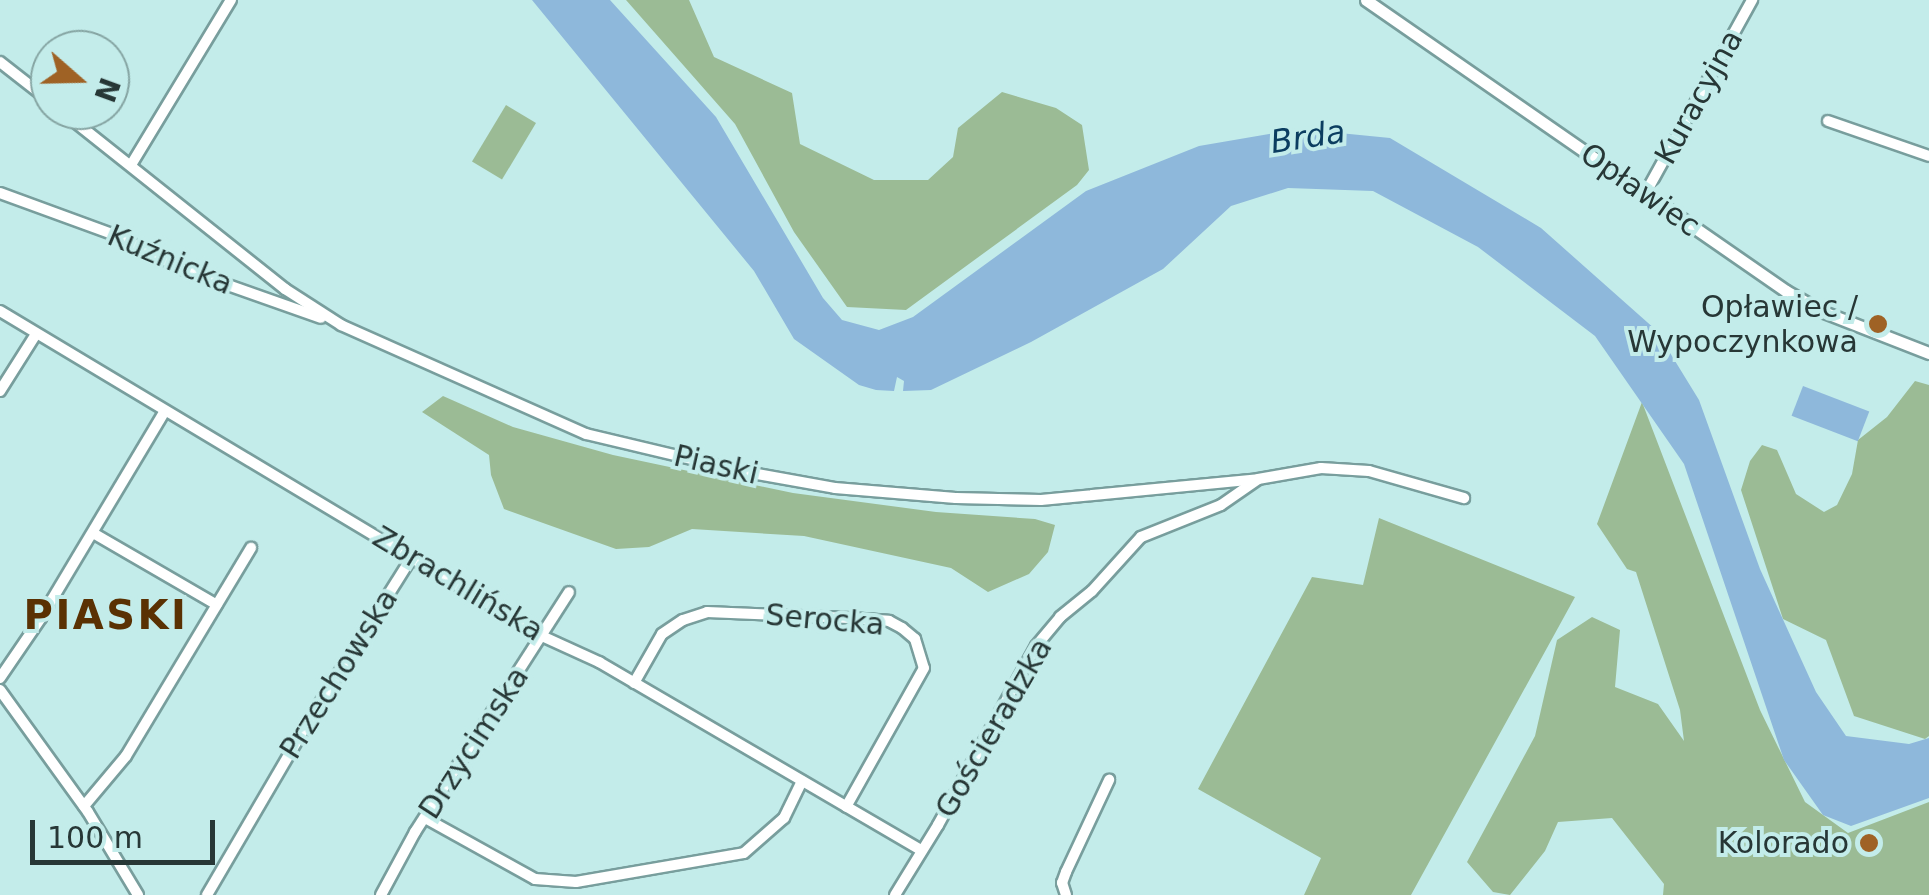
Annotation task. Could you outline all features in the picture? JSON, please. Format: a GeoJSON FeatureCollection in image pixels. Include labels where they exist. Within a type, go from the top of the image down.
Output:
{"type":"FeatureCollection","features":[{"type":"Feature","properties":{"kind":"street"},"geometry":{"type":"LineString","coordinates":[[131,165],[230,0]]}},
{"type":"Feature","properties":{"kind":"street","name":"Opławiec"},"geometry":{"type":"LineString","coordinates":[[1366,0],[1802,301],[1929,353]]}},
{"type":"Feature","properties":{"kind":"street","name":"Kuracyjna"},"geometry":{"type":"LineString","coordinates":[[1646,194],[1752,0]]}},
{"type":"Feature","properties":{"kind":"street"},"geometry":{"type":"LineString","coordinates":[[0,62],[30,86]]}},
{"type":"Feature","properties":{"kind":"street"},"geometry":{"type":"LineString","coordinates":[[1828,121],[1929,156]]}},
{"type":"Feature","properties":{"kind":"street","name":"Piaski"},"geometry":{"type":"LineString","coordinates":[[86,130],[285,289],[341,326],[412,354],[554,424],[746,472],[835,488],[1030,500],[1258,479],[1320,468],[1369,471],[1464,498]]}},
{"type":"Feature","properties":{"kind":"street","name":"Kuźnicka"},"geometry":{"type":"LineString","coordinates":[[0,193],[115,235],[185,270],[341,326]]}},
{"type":"Feature","properties":{"kind":"street","name":"Zbrachlińska"},"geometry":{"type":"LineString","coordinates":[[0,310],[542,636],[634,683],[919,850]]}},
{"type":"Feature","properties":{"kind":"street"},"geometry":{"type":"LineString","coordinates":[[0,391],[36,334]]}},
{"type":"Feature","properties":{"kind":"street"},"geometry":{"type":"LineString","coordinates":[[0,678],[165,411]]}},
{"type":"Feature","properties":{"kind":"street","name":"Gościeradzka"},"geometry":{"type":"LineString","coordinates":[[895,895],[919,850],[938,826],[1036,646],[1060,617],[1092,591],[1141,537],[1220,505],[1258,479]]}},
{"type":"Feature","properties":{"kind":"street"},"geometry":{"type":"LineString","coordinates":[[93,533],[218,605]]}},
{"type":"Feature","properties":{"kind":"street"},"geometry":{"type":"LineString","coordinates":[[84,806],[126,756],[250,548]]}},
{"type":"Feature","properties":{"kind":"street","name":"Przechowska"},"geometry":{"type":"LineString","coordinates":[[207,895],[304,727],[412,556]]}},
{"type":"Feature","properties":{"kind":"street","name":"Drzycimska"},"geometry":{"type":"LineString","coordinates":[[381,895],[425,818],[569,592]]}},
{"type":"Feature","properties":{"kind":"street","name":"Serocka"},"geometry":{"type":"LineString","coordinates":[[634,683],[662,634],[683,620],[707,612],[850,618],[889,622],[902,628],[915,639],[924,668],[846,807]]}},
{"type":"Feature","properties":{"kind":"street"},"geometry":{"type":"LineString","coordinates":[[0,690],[84,806],[138,895]]}},
{"type":"Feature","properties":{"kind":"street"},"geometry":{"type":"LineString","coordinates":[[1066,895],[1062,883],[1066,872],[1108,780]]}},
{"type":"Feature","properties":{"kind":"street"},"geometry":{"type":"LineString","coordinates":[[425,818],[535,879],[576,882],[744,853],[784,818],[802,781]]}},
{"type":"Feature","properties":{"kind":"green space"},"geometry":{"type":"Polygon","coordinates":[[[626,0],[689,0],[714,57],[792,93],[800,144],[874,180],[928,180],[953,157],[958,128],[1002,92],[1056,108],[1082,125],[1089,170],[1077,185],[906,310],[847,307],[794,232],[735,124],[626,0]]]}},
{"type":"Feature","properties":{"kind":"green space"},"geometry":{"type":"Polygon","coordinates":[[[506,105],[536,123],[502,180],[472,162],[506,105]]]}},
{"type":"Feature","properties":{"kind":"green space"},"geometry":{"type":"Polygon","coordinates":[[[1915,381],[1929,385],[1929,736],[1925,739],[1854,716],[1826,640],[1783,619],[1741,490],[1750,461],[1762,445],[1777,450],[1796,494],[1824,512],[1837,505],[1852,474],[1858,440],[1887,417],[1915,381]]]}},
{"type":"Feature","properties":{"kind":"green space"},"geometry":{"type":"Polygon","coordinates":[[[443,396],[513,427],[613,455],[793,493],[936,512],[1035,519],[1055,525],[1048,552],[1029,574],[988,592],[951,568],[804,536],[692,529],[649,547],[616,549],[504,509],[491,475],[489,455],[422,412],[443,396]]]}},
{"type":"Feature","properties":{"kind":"green space"},"geometry":{"type":"Polygon","coordinates":[[[1642,402],[1760,710],[1805,802],[1848,833],[1929,802],[1929,895],[1663,895],[1664,884],[1612,818],[1558,822],[1545,851],[1510,895],[1493,892],[1467,862],[1535,736],[1557,640],[1592,617],[1620,630],[1615,687],[1658,704],[1684,741],[1680,710],[1636,572],[1627,569],[1597,524],[1642,402]]]}},
{"type":"Feature","properties":{"kind":"green space"},"geometry":{"type":"Polygon","coordinates":[[[1379,518],[1575,597],[1411,895],[1304,895],[1321,858],[1198,789],[1312,577],[1363,585],[1379,518]]]}},
{"type":"Feature","properties":{"kind":"water","name":"Brda"},"geometry":{"type":"Polygon","coordinates":[[[532,0],[610,0],[716,117],[823,298],[842,320],[879,330],[913,317],[1086,191],[1199,146],[1299,129],[1390,138],[1541,228],[1656,330],[1699,400],[1760,569],[1816,692],[1846,736],[1909,744],[1929,738],[1929,798],[1851,826],[1823,815],[1784,760],[1684,464],[1595,336],[1478,247],[1373,191],[1288,188],[1231,206],[1163,269],[1031,342],[931,390],[903,391],[904,381],[897,377],[894,391],[876,390],[859,385],[794,339],[754,271],[532,0]]]}},
{"type":"Feature","properties":{"kind":"water"},"geometry":{"type":"Polygon","coordinates":[[[1803,386],[1869,411],[1858,441],[1792,416],[1803,386]]]}},
{"type":"Feature","properties":{"kind":"place","name":"Opławiec / Wypoczynkowa"},"geometry":{"type":"Point","coordinates":[1878,324]}},
{"type":"Feature","properties":{"kind":"place","name":"Kolorado"},"geometry":{"type":"Point","coordinates":[1869,843]}},
{"type":"Feature","properties":{"kind":"district","name":"PIASKI"},"geometry":{"type":"Point","coordinates":[106,615]}}]}
